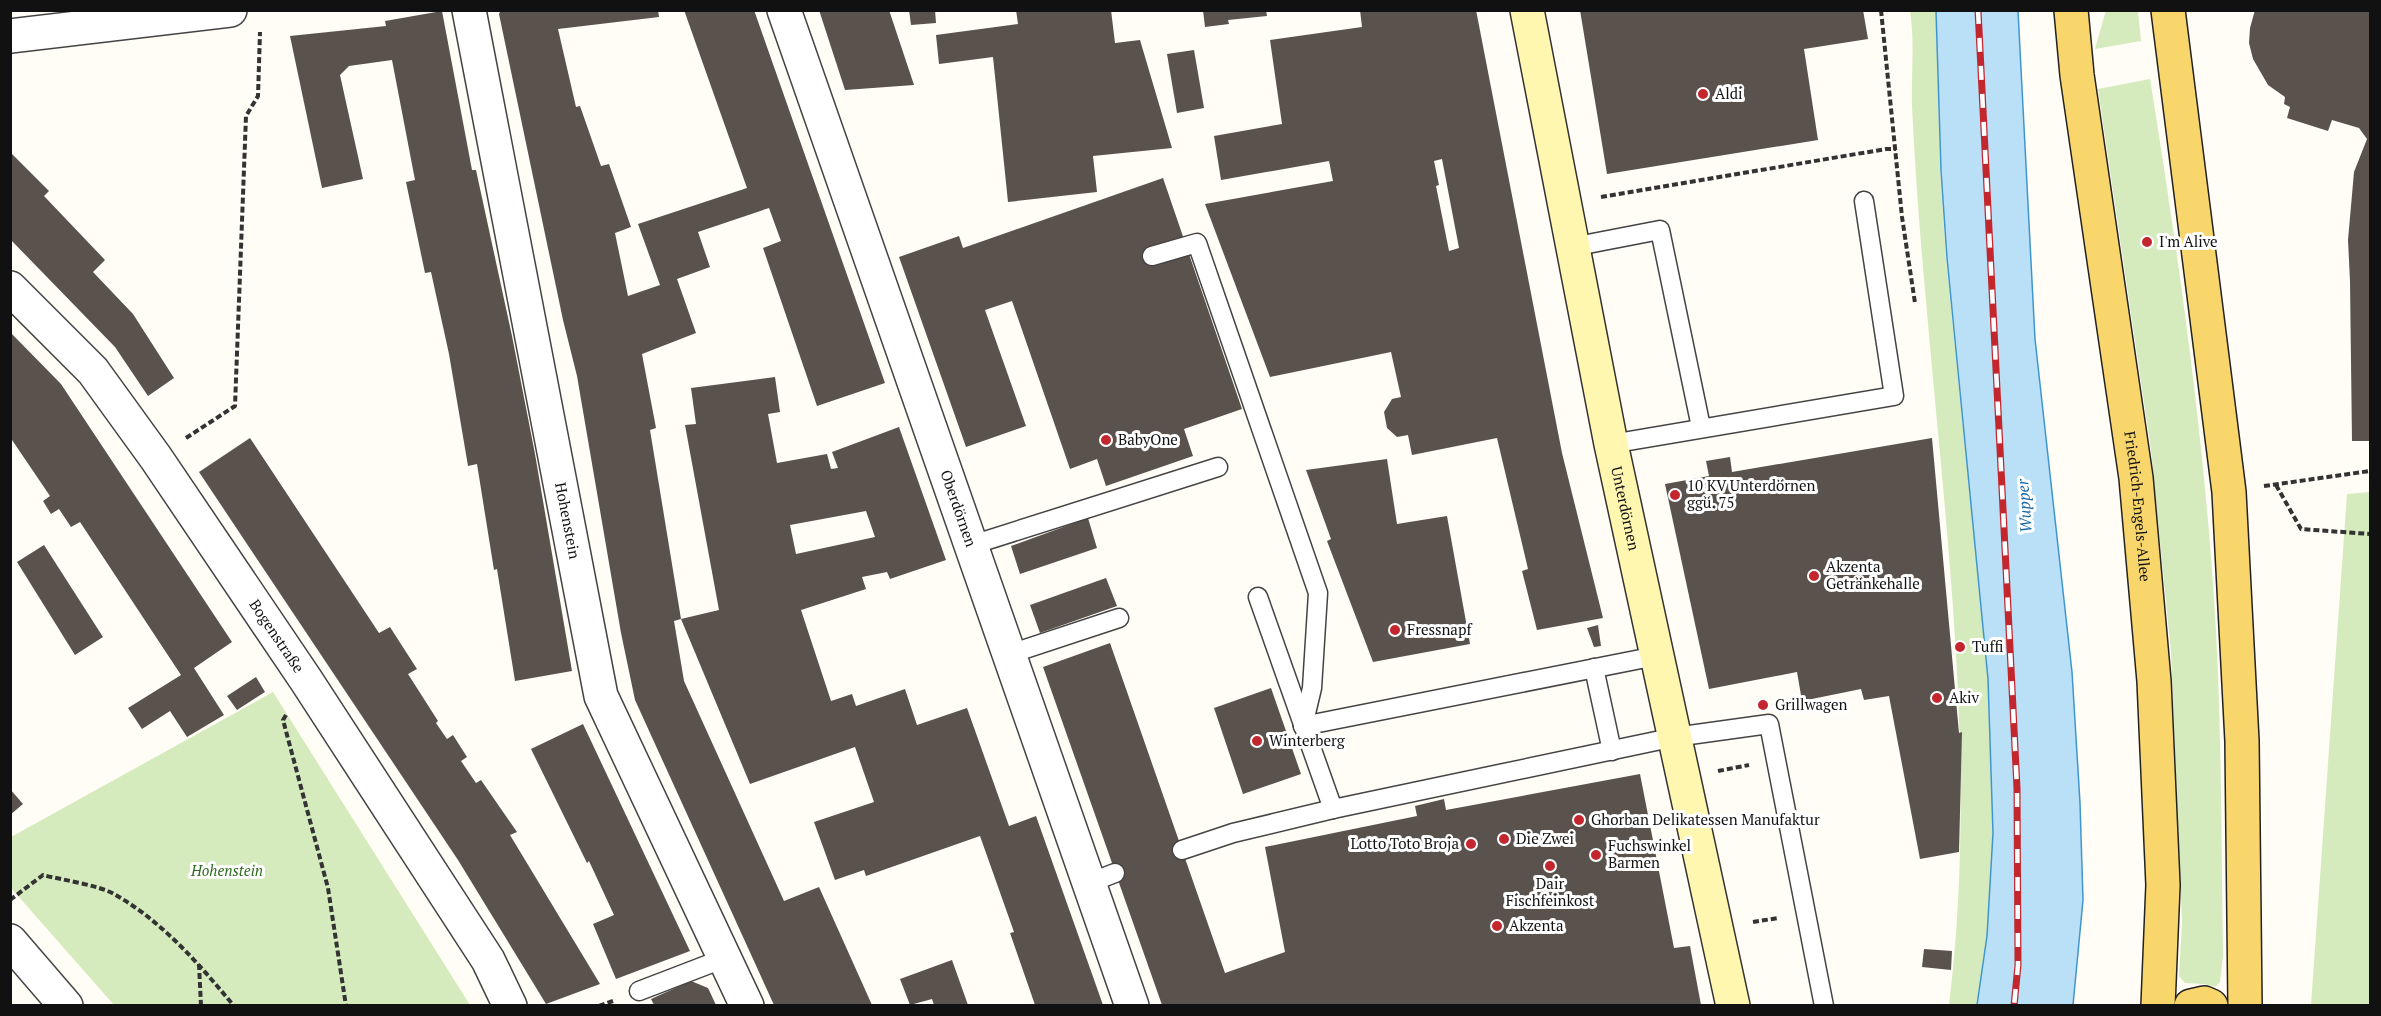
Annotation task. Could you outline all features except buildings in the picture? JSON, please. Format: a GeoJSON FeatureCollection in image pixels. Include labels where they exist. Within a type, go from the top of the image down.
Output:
{"type":"FeatureCollection","features":[{"type":"Feature","properties":{"kind":"main road","name":"Friedrich-Engels-Allee"},"geometry":{"type":"LineString","coordinates":[[2071,10],[2077,75],[2136,478],[2154,681],[2163,885],[2158,1005]]}},
{"type":"Feature","properties":{"kind":"main road"},"geometry":{"type":"LineString","coordinates":[[2172,16],[2229,492],[2242,741],[2245,1005]]}},
{"type":"Feature","properties":{"kind":"main road"},"geometry":{"type":"LineString","coordinates":[[2191,1005],[2204,1003],[2211,1005]]}},
{"type":"Feature","properties":{"kind":"street"},"geometry":{"type":"LineString","coordinates":[[10,36],[230,10]]}},
{"type":"Feature","properties":{"kind":"street","name":"Hohenstein"},"geometry":{"type":"LineString","coordinates":[[469,10],[601,696],[747,1005]]}},
{"type":"Feature","properties":{"kind":"street","name":"Oberdörnen"},"geometry":{"type":"LineString","coordinates":[[784,10],[1010,654],[1102,878],[1132,1005]]}},
{"type":"Feature","properties":{"kind":"street","name":"Unterdörnen"},"geometry":{"type":"LineString","coordinates":[[1527,10],[1611,444],[1733,1005]]}},
{"type":"Feature","properties":{"kind":"street","name":"Bogenstraße"},"geometry":{"type":"LineString","coordinates":[[10,288],[93,371],[156,458],[306,680],[488,960],[510,1005]]}},
{"type":"Feature","properties":{"kind":"street"},"geometry":{"type":"LineString","coordinates":[[10,941],[66,1005]]}},
{"type":"Feature","properties":{"kind":"lane"},"geometry":{"type":"LineString","coordinates":[[1611,444],[1894,396],[1864,201]]}},
{"type":"Feature","properties":{"kind":"lane"},"geometry":{"type":"LineString","coordinates":[[1572,247],[1660,230],[1701,427]]}},
{"type":"Feature","properties":{"kind":"lane"},"geometry":{"type":"LineString","coordinates":[[1152,256],[1197,243],[1318,593],[1312,688],[1303,726]]}},
{"type":"Feature","properties":{"kind":"lane"},"geometry":{"type":"LineString","coordinates":[[972,545],[1218,466]]}},
{"type":"Feature","properties":{"kind":"lane"},"geometry":{"type":"LineString","coordinates":[[1258,597],[1333,809]]}},
{"type":"Feature","properties":{"kind":"lane"},"geometry":{"type":"LineString","coordinates":[[1010,654],[1119,618]]}},
{"type":"Feature","properties":{"kind":"lane"},"geometry":{"type":"LineString","coordinates":[[1303,726],[1656,656]]}},
{"type":"Feature","properties":{"kind":"lane"},"geometry":{"type":"LineString","coordinates":[[1594,668],[1612,751]]}},
{"type":"Feature","properties":{"kind":"lane"},"geometry":{"type":"LineString","coordinates":[[1182,850],[1243,830],[1333,809],[1675,737],[1769,724],[1824,1005]]}},
{"type":"Feature","properties":{"kind":"lane"},"geometry":{"type":"LineString","coordinates":[[639,991],[725,957]]}},
{"type":"Feature","properties":{"kind":"path"},"geometry":{"type":"LineString","coordinates":[[1881,10],[1902,217],[1915,303]]}},
{"type":"Feature","properties":{"kind":"path"},"geometry":{"type":"LineString","coordinates":[[156,458],[236,406],[246,116],[258,96],[260,21]]}},
{"type":"Feature","properties":{"kind":"path"},"geometry":{"type":"LineString","coordinates":[[1563,203],[1886,148],[1896,149]]}},
{"type":"Feature","properties":{"kind":"path"},"geometry":{"type":"LineString","coordinates":[[2229,492],[2370,471]]}},
{"type":"Feature","properties":{"kind":"path"},"geometry":{"type":"LineString","coordinates":[[2276,485],[2301,530],[2370,534]]}},
{"type":"Feature","properties":{"kind":"path"},"geometry":{"type":"LineString","coordinates":[[306,680],[283,720],[328,888],[346,1005]]}},
{"type":"Feature","properties":{"kind":"path"},"geometry":{"type":"LineString","coordinates":[[10,900],[43,875],[112,893],[157,925],[199,963],[234,1005]]}},
{"type":"Feature","properties":{"kind":"path"},"geometry":{"type":"LineString","coordinates":[[199,963],[201,1005]]}},
{"type":"Feature","properties":{"kind":"green space"},"geometry":{"type":"Polygon","coordinates":[[[2106,10],[2138,11],[2141,41],[2095,49],[2106,10]]]}},
{"type":"Feature","properties":{"kind":"green space"},"geometry":{"type":"Polygon","coordinates":[[[1910,11],[1936,11],[1940,171],[1946,258],[1988,679],[1993,833],[1987,936],[1977,1005],[1949,1005],[1957,917],[1960,741],[1950,564],[1916,179],[1910,11]]]}},
{"type":"Feature","properties":{"kind":"green space"},"geometry":{"type":"Polygon","coordinates":[[[2150,79],[2187,331],[2202,457],[2213,584],[2220,723],[2223,956],[2220,982],[2215,987],[2185,983],[2179,976],[2182,922],[2171,652],[2151,450],[2098,89],[2150,79]]]}},
{"type":"Feature","properties":{"kind":"green space"},"geometry":{"type":"Polygon","coordinates":[[[2370,492],[2370,1005],[2311,1005],[2347,494],[2370,492]]]}},
{"type":"Feature","properties":{"kind":"green space","name":"Hohenstein"},"geometry":{"type":"Polygon","coordinates":[[[273,692],[470,1005],[114,1005],[11,888],[11,837],[273,692]]]}},
{"type":"Feature","properties":{"kind":"water","name":"Wupper"},"geometry":{"type":"Polygon","coordinates":[[[1936,11],[2018,11],[2035,339],[2072,672],[2080,803],[2083,900],[2073,1005],[1977,1005],[1987,936],[1993,833],[1988,679],[1947,258],[1941,171],[1936,11]]]}},
{"type":"Feature","properties":{"kind":"railway"},"geometry":{"type":"LineString","coordinates":[[1978,10],[2017,788],[2018,965],[2014,1006]]}},
{"type":"Feature","properties":{"kind":"place","name":"Aldi"},"geometry":{"type":"Point","coordinates":[1703,94]}},
{"type":"Feature","properties":{"kind":"place","name":"I'm Alive"},"geometry":{"type":"Point","coordinates":[2147,242]}},
{"type":"Feature","properties":{"kind":"place","name":"BabyOne"},"geometry":{"type":"Point","coordinates":[1106,440]}},
{"type":"Feature","properties":{"kind":"place","name":"10 KV Unterdörnen ggü. 75"},"geometry":{"type":"Point","coordinates":[1675,495]}},
{"type":"Feature","properties":{"kind":"place","name":"Akzenta Getränkehalle"},"geometry":{"type":"Point","coordinates":[1814,576]}},
{"type":"Feature","properties":{"kind":"place","name":"Fressnapf"},"geometry":{"type":"Point","coordinates":[1395,630]}},
{"type":"Feature","properties":{"kind":"place","name":"Tuffi"},"geometry":{"type":"Point","coordinates":[1960,647]}},
{"type":"Feature","properties":{"kind":"place","name":"Akiv"},"geometry":{"type":"Point","coordinates":[1937,698]}},
{"type":"Feature","properties":{"kind":"place","name":"Grillwagen"},"geometry":{"type":"Point","coordinates":[1763,705]}},
{"type":"Feature","properties":{"kind":"place","name":"Winterberg"},"geometry":{"type":"Point","coordinates":[1257,741]}},
{"type":"Feature","properties":{"kind":"place","name":"Ghorban Delikatessen Manufaktur"},"geometry":{"type":"Point","coordinates":[1579,820]}},
{"type":"Feature","properties":{"kind":"place","name":"Die Zwei"},"geometry":{"type":"Point","coordinates":[1504,839]}},
{"type":"Feature","properties":{"kind":"place","name":"Lotto Toto Broja"},"geometry":{"type":"Point","coordinates":[1471,844]}},
{"type":"Feature","properties":{"kind":"place","name":"Fuchswinkel Barmen"},"geometry":{"type":"Point","coordinates":[1596,855]}},
{"type":"Feature","properties":{"kind":"place","name":"Dair Fischfeinkost"},"geometry":{"type":"Point","coordinates":[1550,866]}},
{"type":"Feature","properties":{"kind":"place","name":"Akzenta"},"geometry":{"type":"Point","coordinates":[1497,926]}}]}
